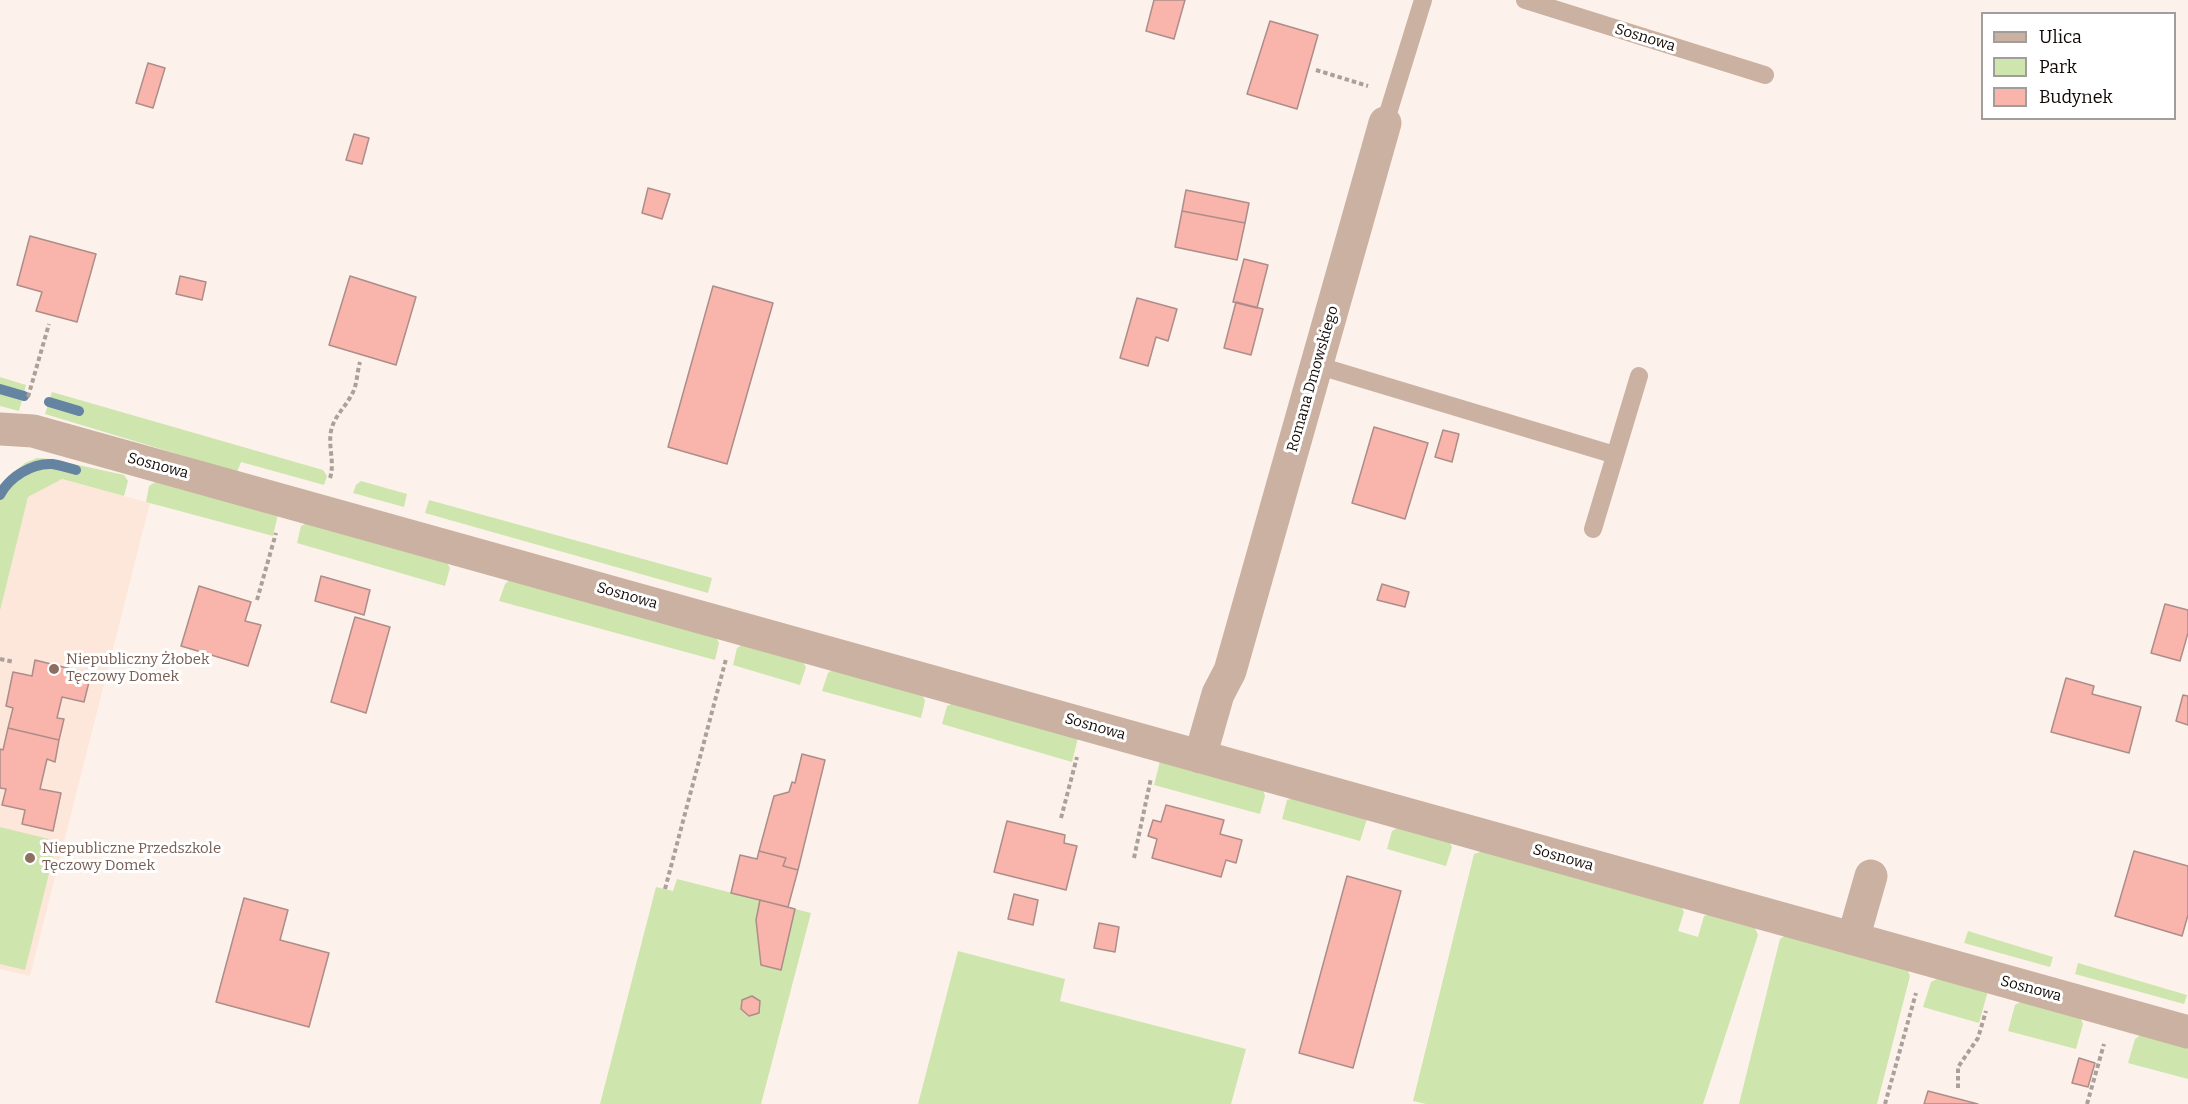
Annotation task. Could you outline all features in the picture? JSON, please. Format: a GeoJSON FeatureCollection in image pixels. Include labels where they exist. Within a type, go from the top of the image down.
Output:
{"type":"FeatureCollection","features":[{"type":"Feature","properties":{"kind":"street","name":"Romana Dmowskiego"},"geometry":{"type":"LineString","coordinates":[[1200,757],[1218,694],[1230,671],[1390,108]]}},
{"type":"Feature","properties":{"kind":"street","name":"Sosnowa"},"geometry":{"type":"LineString","coordinates":[[10,429],[33,431],[286,501],[2188,1032]]}},
{"type":"Feature","properties":{"kind":"street"},"geometry":{"type":"LineString","coordinates":[[1853,939],[1871,876]]}},
{"type":"Feature","properties":{"kind":"lane","name":"Romana Dmowskiego"},"geometry":{"type":"LineString","coordinates":[[1390,108],[1423,0]]}},
{"type":"Feature","properties":{"kind":"lane","name":"Sosnowa"},"geometry":{"type":"LineString","coordinates":[[1525,0],[1765,75]]}},
{"type":"Feature","properties":{"kind":"lane"},"geometry":{"type":"LineString","coordinates":[[1316,365],[1615,455]]}},
{"type":"Feature","properties":{"kind":"lane"},"geometry":{"type":"LineString","coordinates":[[1593,529],[1638,376]]}},
{"type":"Feature","properties":{"kind":"path"},"geometry":{"type":"LineString","coordinates":[[1316,70],[1390,108]]}},
{"type":"Feature","properties":{"kind":"path"},"geometry":{"type":"LineString","coordinates":[[10,429],[49,324]]}},
{"type":"Feature","properties":{"kind":"path"},"geometry":{"type":"LineString","coordinates":[[321,511],[333,468],[329,448],[331,431],[336,416],[353,392],[360,362]]}},
{"type":"Feature","properties":{"kind":"path"},"geometry":{"type":"LineString","coordinates":[[257,600],[286,501]]}},
{"type":"Feature","properties":{"kind":"path"},"geometry":{"type":"LineString","coordinates":[[665,889],[734,626]]}},
{"type":"Feature","properties":{"kind":"path"},"geometry":{"type":"LineString","coordinates":[[0,659],[14,662]]}},
{"type":"Feature","properties":{"kind":"path"},"geometry":{"type":"LineString","coordinates":[[1061,818],[1086,725]]}},
{"type":"Feature","properties":{"kind":"path"},"geometry":{"type":"LineString","coordinates":[[1134,858],[1160,745]]}},
{"type":"Feature","properties":{"kind":"path"},"geometry":{"type":"LineString","coordinates":[[1885,1104],[1925,960]]}},
{"type":"Feature","properties":{"kind":"path"},"geometry":{"type":"LineString","coordinates":[[1958,1088],[1958,1067],[1978,1038],[1995,979]]}},
{"type":"Feature","properties":{"kind":"path"},"geometry":{"type":"LineString","coordinates":[[2087,1104],[2113,1011]]}},
{"type":"Feature","properties":{"kind":"shaded area","name":"Niepubliczny Żłobek Tęczowy Domek"},"geometry":{"type":"Polygon","coordinates":[[[61,479],[150,503],[30,976],[0,969],[0,611],[28,497],[61,479]]]}},
{"type":"Feature","properties":{"kind":"green space"},"geometry":{"type":"Polygon","coordinates":[[[0,377],[26,385],[19,411],[0,406],[0,377]]]}},
{"type":"Feature","properties":{"kind":"green space"},"geometry":{"type":"Polygon","coordinates":[[[52,392],[323,470],[327,476],[324,485],[241,462],[237,472],[45,414],[52,392]]]}},
{"type":"Feature","properties":{"kind":"green space"},"geometry":{"type":"Polygon","coordinates":[[[37,458],[124,475],[128,481],[124,496],[62,479],[28,497],[0,611],[0,485],[25,463],[37,458]]]}},
{"type":"Feature","properties":{"kind":"green space"},"geometry":{"type":"Polygon","coordinates":[[[361,481],[407,494],[404,507],[353,493],[356,485],[361,481]]]}},
{"type":"Feature","properties":{"kind":"green space"},"geometry":{"type":"Polygon","coordinates":[[[155,482],[278,514],[273,536],[146,502],[149,486],[155,482]]]}},
{"type":"Feature","properties":{"kind":"green space"},"geometry":{"type":"Polygon","coordinates":[[[429,500],[712,578],[708,593],[425,513],[429,500]]]}},
{"type":"Feature","properties":{"kind":"green space"},"geometry":{"type":"Polygon","coordinates":[[[307,523],[446,561],[450,568],[445,586],[297,543],[301,526],[307,523]]]}},
{"type":"Feature","properties":{"kind":"green space"},"geometry":{"type":"Polygon","coordinates":[[[511,579],[716,637],[719,643],[715,660],[499,601],[505,584],[511,579]]]}},
{"type":"Feature","properties":{"kind":"green space"},"geometry":{"type":"Polygon","coordinates":[[[743,644],[802,661],[806,667],[800,685],[733,665],[737,648],[743,644]]]}},
{"type":"Feature","properties":{"kind":"green space"},"geometry":{"type":"Polygon","coordinates":[[[834,669],[922,694],[925,701],[921,718],[822,691],[828,673],[834,669]]]}},
{"type":"Feature","properties":{"kind":"green space"},"geometry":{"type":"Polygon","coordinates":[[[953,703],[1078,738],[1072,762],[942,724],[947,706],[953,703]]]}},
{"type":"Feature","properties":{"kind":"green space"},"geometry":{"type":"Polygon","coordinates":[[[1160,761],[1263,790],[1265,796],[1260,814],[1154,785],[1160,761]]]}},
{"type":"Feature","properties":{"kind":"green space"},"geometry":{"type":"Polygon","coordinates":[[[1294,798],[1367,819],[1360,841],[1282,819],[1287,800],[1294,798]]]}},
{"type":"Feature","properties":{"kind":"green space"},"geometry":{"type":"Polygon","coordinates":[[[0,827],[57,841],[25,970],[0,964],[0,827]]]}},
{"type":"Feature","properties":{"kind":"green space"},"geometry":{"type":"Polygon","coordinates":[[[1399,827],[1449,841],[1452,847],[1446,866],[1387,849],[1392,831],[1399,827]]]}},
{"type":"Feature","properties":{"kind":"green space"},"geometry":{"type":"Polygon","coordinates":[[[1483,851],[1681,906],[1684,912],[1678,931],[1698,937],[1704,916],[1711,914],[1754,926],[1758,935],[1703,1104],[1426,1104],[1413,1101],[1474,854],[1483,851]]]}},
{"type":"Feature","properties":{"kind":"green space"},"geometry":{"type":"Polygon","coordinates":[[[677,879],[811,913],[761,1104],[600,1104],[656,887],[673,891],[677,879]]]}},
{"type":"Feature","properties":{"kind":"green space"},"geometry":{"type":"Polygon","coordinates":[[[1968,931],[2053,957],[2050,967],[1964,943],[1968,931]]]}},
{"type":"Feature","properties":{"kind":"green space"},"geometry":{"type":"Polygon","coordinates":[[[1786,935],[1907,969],[1910,976],[1877,1104],[1739,1104],[1780,939],[1786,935]]]}},
{"type":"Feature","properties":{"kind":"green space"},"geometry":{"type":"Polygon","coordinates":[[[958,951],[1065,979],[1060,1001],[1246,1049],[1231,1104],[918,1104],[958,951]]]}},
{"type":"Feature","properties":{"kind":"green space"},"geometry":{"type":"Polygon","coordinates":[[[2078,963],[2187,995],[2184,1004],[2075,974],[2078,963]]]}},
{"type":"Feature","properties":{"kind":"green space"},"geometry":{"type":"Polygon","coordinates":[[[1939,978],[1988,991],[1979,1023],[1923,1007],[1931,982],[1939,978]]]}},
{"type":"Feature","properties":{"kind":"green space"},"geometry":{"type":"Polygon","coordinates":[[[2022,1001],[2080,1017],[2083,1024],[2076,1049],[2008,1031],[2015,1005],[2022,1001]]]}},
{"type":"Feature","properties":{"kind":"green space"},"geometry":{"type":"Polygon","coordinates":[[[2142,1034],[2188,1047],[2188,1079],[2128,1063],[2135,1039],[2142,1034]]]}},
{"type":"Feature","properties":{"kind":"building"},"geometry":{"type":"Polygon","coordinates":[[[1154,0],[1185,0],[1174,39],[1146,31],[1154,0]]]}},
{"type":"Feature","properties":{"kind":"building"},"geometry":{"type":"Polygon","coordinates":[[[1270,21],[1318,35],[1297,109],[1247,94],[1270,21]]]}},
{"type":"Feature","properties":{"kind":"building"},"geometry":{"type":"Polygon","coordinates":[[[148,63],[165,68],[153,108],[136,103],[148,63]]]}},
{"type":"Feature","properties":{"kind":"building"},"geometry":{"type":"Polygon","coordinates":[[[354,134],[369,138],[362,164],[346,160],[354,134]]]}},
{"type":"Feature","properties":{"kind":"building"},"geometry":{"type":"Polygon","coordinates":[[[648,188],[670,194],[662,219],[642,213],[648,188]]]}},
{"type":"Feature","properties":{"kind":"building"},"geometry":{"type":"Polygon","coordinates":[[[1186,190],[1249,203],[1245,223],[1182,211],[1186,190]]]}},
{"type":"Feature","properties":{"kind":"building"},"geometry":{"type":"Polygon","coordinates":[[[1182,211],[1245,223],[1237,260],[1175,247],[1182,211]]]}},
{"type":"Feature","properties":{"kind":"building"},"geometry":{"type":"Polygon","coordinates":[[[30,236],[96,254],[77,322],[36,311],[42,292],[17,285],[30,236]]]}},
{"type":"Feature","properties":{"kind":"building"},"geometry":{"type":"Polygon","coordinates":[[[1244,259],[1268,265],[1257,308],[1233,302],[1244,259]]]}},
{"type":"Feature","properties":{"kind":"building"},"geometry":{"type":"Polygon","coordinates":[[[180,276],[206,282],[202,300],[176,294],[180,276]]]}},
{"type":"Feature","properties":{"kind":"building"},"geometry":{"type":"Polygon","coordinates":[[[350,276],[416,297],[396,365],[329,345],[350,276]]]}},
{"type":"Feature","properties":{"kind":"building"},"geometry":{"type":"Polygon","coordinates":[[[713,286],[773,303],[727,464],[668,447],[713,286]]]}},
{"type":"Feature","properties":{"kind":"building"},"geometry":{"type":"Polygon","coordinates":[[[1137,298],[1177,309],[1168,341],[1156,337],[1148,366],[1120,358],[1137,298]]]}},
{"type":"Feature","properties":{"kind":"building"},"geometry":{"type":"Polygon","coordinates":[[[1236,302],[1263,309],[1251,355],[1224,348],[1236,302]]]}},
{"type":"Feature","properties":{"kind":"building"},"geometry":{"type":"Polygon","coordinates":[[[1374,427],[1428,443],[1405,519],[1352,503],[1374,427]]]}},
{"type":"Feature","properties":{"kind":"building"},"geometry":{"type":"Polygon","coordinates":[[[1443,430],[1459,434],[1452,462],[1435,457],[1443,430]]]}},
{"type":"Feature","properties":{"kind":"building"},"geometry":{"type":"Polygon","coordinates":[[[321,576],[370,590],[364,615],[315,601],[321,576]]]}},
{"type":"Feature","properties":{"kind":"building"},"geometry":{"type":"Polygon","coordinates":[[[1382,584],[1409,592],[1405,607],[1377,600],[1382,584]]]}},
{"type":"Feature","properties":{"kind":"building"},"geometry":{"type":"Polygon","coordinates":[[[199,586],[251,602],[245,621],[261,625],[248,666],[181,646],[199,586]]]}},
{"type":"Feature","properties":{"kind":"building"},"geometry":{"type":"Polygon","coordinates":[[[2165,604],[2188,610],[2188,633],[2180,661],[2151,653],[2165,604]]]}},
{"type":"Feature","properties":{"kind":"building"},"geometry":{"type":"Polygon","coordinates":[[[355,617],[390,627],[366,713],[331,702],[355,617]]]}},
{"type":"Feature","properties":{"kind":"building"},"geometry":{"type":"Polygon","coordinates":[[[35,660],[91,674],[84,702],[62,697],[57,718],[64,719],[59,740],[8,728],[13,708],[6,706],[13,672],[32,676],[35,660]]]}},
{"type":"Feature","properties":{"kind":"building"},"geometry":{"type":"Polygon","coordinates":[[[2066,678],[2094,686],[2092,694],[2141,707],[2129,753],[2051,732],[2066,678]]]}},
{"type":"Feature","properties":{"kind":"building"},"geometry":{"type":"Polygon","coordinates":[[[2183,695],[2188,696],[2188,725],[2176,721],[2183,695]]]}},
{"type":"Feature","properties":{"kind":"building"},"geometry":{"type":"Polygon","coordinates":[[[8,728],[59,740],[55,762],[47,759],[40,789],[61,793],[53,831],[22,824],[25,810],[2,805],[6,789],[0,788],[0,749],[3,750],[8,728]]]}},
{"type":"Feature","properties":{"kind":"building"},"geometry":{"type":"Polygon","coordinates":[[[802,754],[825,760],[798,870],[783,866],[786,858],[759,851],[774,796],[789,792],[792,782],[795,783],[802,754]]]}},
{"type":"Feature","properties":{"kind":"building"},"geometry":{"type":"Polygon","coordinates":[[[1166,805],[1224,820],[1220,834],[1242,840],[1236,863],[1226,860],[1221,877],[1152,858],[1157,839],[1148,836],[1153,820],[1161,822],[1166,805]]]}},
{"type":"Feature","properties":{"kind":"building"},"geometry":{"type":"Polygon","coordinates":[[[1007,821],[1065,835],[1064,843],[1077,846],[1066,890],[994,872],[1007,821]]]}},
{"type":"Feature","properties":{"kind":"building"},"geometry":{"type":"Polygon","coordinates":[[[759,851],[786,858],[783,866],[798,870],[788,907],[731,893],[740,855],[757,859],[759,851]]]}},
{"type":"Feature","properties":{"kind":"building"},"geometry":{"type":"Polygon","coordinates":[[[2134,851],[2188,866],[2188,915],[2182,936],[2115,916],[2134,851]]]}},
{"type":"Feature","properties":{"kind":"building"},"geometry":{"type":"Polygon","coordinates":[[[1347,876],[1401,891],[1353,1068],[1299,1053],[1347,876]]]}},
{"type":"Feature","properties":{"kind":"building"},"geometry":{"type":"Polygon","coordinates":[[[1014,894],[1038,900],[1033,925],[1008,919],[1014,894]]]}},
{"type":"Feature","properties":{"kind":"building"},"geometry":{"type":"Polygon","coordinates":[[[244,898],[288,910],[280,940],[329,953],[309,1027],[216,1002],[244,898]]]}},
{"type":"Feature","properties":{"kind":"building"},"geometry":{"type":"Polygon","coordinates":[[[760,900],[795,909],[781,970],[761,965],[756,920],[760,900]]]}},
{"type":"Feature","properties":{"kind":"building"},"geometry":{"type":"Polygon","coordinates":[[[1099,923],[1119,927],[1115,952],[1094,948],[1099,923]]]}},
{"type":"Feature","properties":{"kind":"building"},"geometry":{"type":"Polygon","coordinates":[[[752,996],[760,1001],[759,1013],[749,1016],[741,1009],[742,1000],[752,996]]]}},
{"type":"Feature","properties":{"kind":"building"},"geometry":{"type":"Polygon","coordinates":[[[2079,1058],[2095,1063],[2088,1087],[2072,1083],[2079,1058]]]}},
{"type":"Feature","properties":{"kind":"building"},"geometry":{"type":"Polygon","coordinates":[[[1928,1091],[1978,1104],[1924,1104],[1928,1091]]]}},
{"type":"Feature","properties":{"kind":"waterway"},"geometry":{"type":"LineString","coordinates":[[0,389],[24,396]]}},
{"type":"Feature","properties":{"kind":"waterway"},"geometry":{"type":"LineString","coordinates":[[49,402],[79,411]]}},
{"type":"Feature","properties":{"kind":"waterway"},"geometry":{"type":"LineString","coordinates":[[0,495],[15,477],[37,466],[52,464],[76,470]]}},
{"type":"Feature","properties":{"kind":"place","name":"Niepubliczny Żłobek Tęczowy Domek"},"geometry":{"type":"Point","coordinates":[54,669]}},
{"type":"Feature","properties":{"kind":"place","name":"Niepubliczne Przedszkole Tęczowy Domek"},"geometry":{"type":"Point","coordinates":[30,858]}}]}
